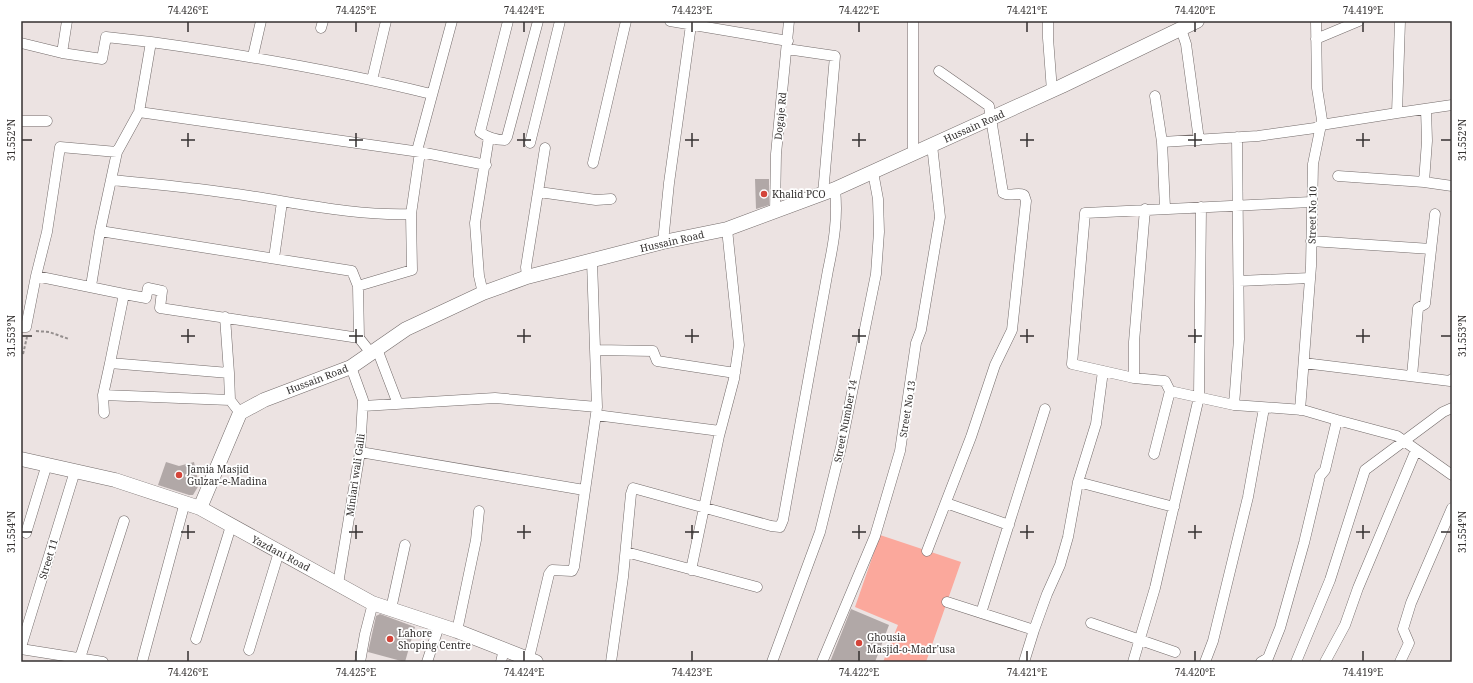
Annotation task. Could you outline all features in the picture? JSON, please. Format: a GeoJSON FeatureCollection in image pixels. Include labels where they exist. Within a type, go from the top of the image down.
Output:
{"type":"FeatureCollection","features":[{"type":"Feature","properties":{"kind":"street"},"geometry":{"type":"LineString","coordinates":[[62,53],[67,21]]}},
{"type":"Feature","properties":{"kind":"street"},"geometry":{"type":"LineString","coordinates":[[253,56],[261,21]]}},
{"type":"Feature","properties":{"kind":"street"},"geometry":{"type":"LineString","coordinates":[[372,80],[386,21]]}},
{"type":"Feature","properties":{"kind":"street"},"geometry":{"type":"LineString","coordinates":[[358,286],[412,270],[411,214],[420,152],[418,147],[431,94],[452,21]]}},
{"type":"Feature","properties":{"kind":"street"},"geometry":{"type":"LineString","coordinates":[[508,21],[480,128],[480,132],[489,137],[502,140],[505,140],[507,137],[538,21]]}},
{"type":"Feature","properties":{"kind":"street"},"geometry":{"type":"LineString","coordinates":[[530,143],[560,21]]}},
{"type":"Feature","properties":{"kind":"street"},"geometry":{"type":"LineString","coordinates":[[592,163],[626,21]]}},
{"type":"Feature","properties":{"kind":"street"},"geometry":{"type":"LineString","coordinates":[[610,662],[626,552],[631,494],[634,488],[771,526],[780,527],[783,520],[828,270],[836,235],[837,209],[829,191],[835,56],[707,24],[691,25],[670,21]]}},
{"type":"Feature","properties":{"kind":"street","name":"Dogaje Rd"},"geometry":{"type":"LineString","coordinates":[[775,211],[776,154],[788,45],[789,21]]}},
{"type":"Feature","properties":{"kind":"street"},"geometry":{"type":"LineString","coordinates":[[913,154],[914,21]]}},
{"type":"Feature","properties":{"kind":"street"},"geometry":{"type":"LineString","coordinates":[[1048,21],[1052,91]]}},
{"type":"Feature","properties":{"kind":"street","name":"Hussain Road"},"geometry":{"type":"LineString","coordinates":[[240,413],[264,400],[351,367],[406,329],[483,293],[527,277],[663,242],[727,229],[829,191],[1052,91],[1198,21]]}},
{"type":"Feature","properties":{"kind":"street","name":"Street No 10"},"geometry":{"type":"LineString","coordinates":[[1300,410],[1310,278],[1313,164],[1322,120],[1317,88],[1316,21]]}},
{"type":"Feature","properties":{"kind":"street"},"geometry":{"type":"LineString","coordinates":[[1316,39],[1359,21]]}},
{"type":"Feature","properties":{"kind":"street"},"geometry":{"type":"LineString","coordinates":[[1397,113],[1400,21]]}},
{"type":"Feature","properties":{"kind":"street"},"geometry":{"type":"LineString","coordinates":[[663,242],[669,182],[691,25]]}},
{"type":"Feature","properties":{"kind":"street"},"geometry":{"type":"LineString","coordinates":[[1181,29],[1186,44],[1199,140]]}},
{"type":"Feature","properties":{"kind":"street"},"geometry":{"type":"LineString","coordinates":[[21,43],[62,53],[102,59],[106,37],[150,42],[253,56],[372,80],[431,94]]}},
{"type":"Feature","properties":{"kind":"street"},"geometry":{"type":"LineString","coordinates":[[91,286],[100,230],[117,152],[139,112],[150,42]]}},
{"type":"Feature","properties":{"kind":"street"},"geometry":{"type":"LineString","coordinates":[[927,551],[971,437],[995,365],[1012,330],[1026,200],[1024,195],[1020,193],[1009,195],[1004,193],[992,118],[987,103],[938,71]]}},
{"type":"Feature","properties":{"kind":"street"},"geometry":{"type":"LineString","coordinates":[[1155,96],[1162,142],[1165,208]]}},
{"type":"Feature","properties":{"kind":"street"},"geometry":{"type":"LineString","coordinates":[[1162,142],[1237,137],[1315,128],[1321,125],[1452,105]]}},
{"type":"Feature","properties":{"kind":"street"},"geometry":{"type":"LineString","coordinates":[[1424,182],[1427,141],[1426,109]]}},
{"type":"Feature","properties":{"kind":"street"},"geometry":{"type":"LineString","coordinates":[[139,112],[420,152],[486,165]]}},
{"type":"Feature","properties":{"kind":"street"},"geometry":{"type":"LineString","coordinates":[[21,121],[47,121]]}},
{"type":"Feature","properties":{"kind":"street"},"geometry":{"type":"LineString","coordinates":[[483,293],[478,276],[474,223],[486,165],[489,137]]}},
{"type":"Feature","properties":{"kind":"street"},"geometry":{"type":"LineString","coordinates":[[1234,405],[1239,339],[1237,137]]}},
{"type":"Feature","properties":{"kind":"street","name":"Street No 13"},"geometry":{"type":"LineString","coordinates":[[822,662],[875,536],[900,451],[916,343],[921,330],[940,217],[932,145]]}},
{"type":"Feature","properties":{"kind":"street"},"geometry":{"type":"LineString","coordinates":[[25,328],[47,232],[60,147],[117,152]]}},
{"type":"Feature","properties":{"kind":"street"},"geometry":{"type":"LineString","coordinates":[[527,277],[526,267],[545,148]]}},
{"type":"Feature","properties":{"kind":"street","name":"Street Number 14"},"geometry":{"type":"LineString","coordinates":[[772,662],[820,532],[841,447],[876,274],[879,232],[878,199],[873,172]]}},
{"type":"Feature","properties":{"kind":"street"},"geometry":{"type":"LineString","coordinates":[[1338,176],[1424,182],[1452,186]]}},
{"type":"Feature","properties":{"kind":"street"},"geometry":{"type":"LineString","coordinates":[[112,180],[236,194],[282,202],[384,215],[411,214]]}},
{"type":"Feature","properties":{"kind":"street"},"geometry":{"type":"LineString","coordinates":[[539,192],[596,200],[611,199]]}},
{"type":"Feature","properties":{"kind":"street"},"geometry":{"type":"LineString","coordinates":[[274,258],[282,202]]}},
{"type":"Feature","properties":{"kind":"street"},"geometry":{"type":"LineString","coordinates":[[1154,454],[1170,391],[1165,382],[1134,378],[1072,364],[1084,213],[1311,202]]}},
{"type":"Feature","properties":{"kind":"street"},"geometry":{"type":"LineString","coordinates":[[1133,662],[1155,588],[1199,397],[1200,207]]}},
{"type":"Feature","properties":{"kind":"street"},"geometry":{"type":"LineString","coordinates":[[1134,378],[1134,342],[1145,209]]}},
{"type":"Feature","properties":{"kind":"street"},"geometry":{"type":"LineString","coordinates":[[1412,376],[1418,308],[1425,304],[1435,214]]}},
{"type":"Feature","properties":{"kind":"street"},"geometry":{"type":"LineString","coordinates":[[691,570],[720,432],[735,373],[739,345],[727,229]]}},
{"type":"Feature","properties":{"kind":"street"},"geometry":{"type":"LineString","coordinates":[[100,230],[352,271],[358,286],[359,338]]}},
{"type":"Feature","properties":{"kind":"street"},"geometry":{"type":"LineString","coordinates":[[1311,241],[1431,249]]}},
{"type":"Feature","properties":{"kind":"street"},"geometry":{"type":"LineString","coordinates":[[532,660],[549,574],[552,570],[572,571],[574,567],[584,490],[597,411],[597,350],[592,261]]}},
{"type":"Feature","properties":{"kind":"street"},"geometry":{"type":"LineString","coordinates":[[36,276],[146,298],[148,288],[162,291],[160,308],[359,338],[374,351],[398,404]]}},
{"type":"Feature","properties":{"kind":"street"},"geometry":{"type":"LineString","coordinates":[[1239,281],[1310,278]]}},
{"type":"Feature","properties":{"kind":"street"},"geometry":{"type":"LineString","coordinates":[[104,413],[103,395],[124,294]]}},
{"type":"Feature","properties":{"kind":"street"},"geometry":{"type":"LineString","coordinates":[[200,508],[240,413],[230,400],[225,317]]}},
{"type":"Feature","properties":{"kind":"street"},"geometry":{"type":"LineString","coordinates":[[597,350],[653,350],[657,361],[735,373]]}},
{"type":"Feature","properties":{"kind":"street"},"geometry":{"type":"LineString","coordinates":[[110,363],[229,373]]}},
{"type":"Feature","properties":{"kind":"street"},"geometry":{"type":"LineString","coordinates":[[1304,363],[1450,381],[1452,380]]}},
{"type":"Feature","properties":{"kind":"street","name":"Miniari wali Galli"},"geometry":{"type":"LineString","coordinates":[[338,584],[360,452],[363,400],[351,367]]}},
{"type":"Feature","properties":{"kind":"street"},"geometry":{"type":"LineString","coordinates":[[1024,662],[1047,594],[1060,565],[1068,537],[1078,482],[1096,424],[1103,371]]}},
{"type":"Feature","properties":{"kind":"street"},"geometry":{"type":"LineString","coordinates":[[1170,391],[1234,405],[1300,410],[1397,436],[1452,475]]}},
{"type":"Feature","properties":{"kind":"street"},"geometry":{"type":"LineString","coordinates":[[103,395],[230,400]]}},
{"type":"Feature","properties":{"kind":"street"},"geometry":{"type":"LineString","coordinates":[[362,406],[495,398],[597,411],[720,432]]}},
{"type":"Feature","properties":{"kind":"street"},"geometry":{"type":"LineString","coordinates":[[1205,662],[1213,641],[1248,497],[1264,408]]}},
{"type":"Feature","properties":{"kind":"street"},"geometry":{"type":"LineString","coordinates":[[1296,662],[1330,580],[1365,470],[1444,412],[1452,408]]}},
{"type":"Feature","properties":{"kind":"street"},"geometry":{"type":"LineString","coordinates":[[981,613],[1045,409]]}},
{"type":"Feature","properties":{"kind":"street"},"geometry":{"type":"LineString","coordinates":[[1269,661],[1304,543],[1320,476],[1325,470],[1337,420]]}},
{"type":"Feature","properties":{"kind":"street"},"geometry":{"type":"LineString","coordinates":[[1326,662],[1345,625],[1358,588],[1416,450]]}},
{"type":"Feature","properties":{"kind":"street"},"geometry":{"type":"LineString","coordinates":[[360,452],[584,490]]}},
{"type":"Feature","properties":{"kind":"street","name":"Yazdani Road"},"geometry":{"type":"LineString","coordinates":[[21,459],[115,480],[185,502],[200,508],[373,603],[457,631],[503,655],[532,660]]}},
{"type":"Feature","properties":{"kind":"street"},"geometry":{"type":"LineString","coordinates":[[26,533],[47,464]]}},
{"type":"Feature","properties":{"kind":"street","name":"Street 11"},"geometry":{"type":"LineString","coordinates":[[21,648],[75,471]]}},
{"type":"Feature","properties":{"kind":"street"},"geometry":{"type":"LineString","coordinates":[[1078,482],[1174,507]]}},
{"type":"Feature","properties":{"kind":"street"},"geometry":{"type":"LineString","coordinates":[[142,662],[185,502]]}},
{"type":"Feature","properties":{"kind":"street"},"geometry":{"type":"LineString","coordinates":[[946,503],[1008,525]]}},
{"type":"Feature","properties":{"kind":"street"},"geometry":{"type":"LineString","coordinates":[[1400,662],[1409,643],[1403,630],[1411,603],[1452,508]]}},
{"type":"Feature","properties":{"kind":"street"},"geometry":{"type":"LineString","coordinates":[[457,631],[476,540],[479,511]]}},
{"type":"Feature","properties":{"kind":"street"},"geometry":{"type":"LineString","coordinates":[[80,658],[124,521]]}},
{"type":"Feature","properties":{"kind":"street"},"geometry":{"type":"LineString","coordinates":[[196,640],[231,526]]}},
{"type":"Feature","properties":{"kind":"street"},"geometry":{"type":"LineString","coordinates":[[391,609],[404,545]]}},
{"type":"Feature","properties":{"kind":"street"},"geometry":{"type":"LineString","coordinates":[[249,650],[279,552]]}},
{"type":"Feature","properties":{"kind":"street"},"geometry":{"type":"LineString","coordinates":[[626,552],[757,587]]}},
{"type":"Feature","properties":{"kind":"street"},"geometry":{"type":"LineString","coordinates":[[947,602],[1034,630]]}},
{"type":"Feature","properties":{"kind":"street"},"geometry":{"type":"LineString","coordinates":[[360,662],[373,603]]}},
{"type":"Feature","properties":{"kind":"street"},"geometry":{"type":"LineString","coordinates":[[1091,623],[1174,652]]}},
{"type":"Feature","properties":{"kind":"street"},"geometry":{"type":"LineString","coordinates":[[427,662],[439,626]]}},
{"type":"Feature","properties":{"kind":"street"},"geometry":{"type":"LineString","coordinates":[[21,648],[103,662]]}},
{"type":"Feature","properties":{"kind":"path"},"geometry":{"type":"LineString","coordinates":[[23,354],[25,328]]}},
{"type":"Feature","properties":{"kind":"path"},"geometry":{"type":"LineString","coordinates":[[35,331],[49,332],[69,339]]}},
{"type":"Feature","properties":{"kind":"shaded area"},"geometry":{"type":"Polygon","coordinates":[[[880,535],[961,562],[926,662],[883,662],[898,625],[855,607],[880,535]]]}},
{"type":"Feature","properties":{"kind":"building","name":"Khalid PCO"},"geometry":{"type":"Polygon","coordinates":[[[755,179],[769,179],[769,205],[756,209],[755,179]]]}},
{"type":"Feature","properties":{"kind":"building","name":"Jamia Masjid Gulzar-e-Madina"},"geometry":{"type":"Polygon","coordinates":[[[166,462],[179,466],[194,462],[199,485],[193,495],[158,485],[166,462]]]}},
{"type":"Feature","properties":{"kind":"building","name":"Ghousia Masjid-o-Madr'usa"},"geometry":{"type":"Polygon","coordinates":[[[851,609],[889,625],[875,662],[830,662],[851,609]]]}},
{"type":"Feature","properties":{"kind":"building","name":"Lahore Shoping Centre"},"geometry":{"type":"Polygon","coordinates":[[[380,614],[415,627],[405,662],[368,652],[376,616],[380,614]]]}},
{"type":"Feature","properties":{"kind":"place","name":"Khalid PCO"},"geometry":{"type":"Point","coordinates":[764,194]}},
{"type":"Feature","properties":{"kind":"place","name":"Jamia Masjid Gulzar-e-Madina"},"geometry":{"type":"Point","coordinates":[179,475]}},
{"type":"Feature","properties":{"kind":"place","name":"Lahore Shoping Centre"},"geometry":{"type":"Point","coordinates":[390,639]}},
{"type":"Feature","properties":{"kind":"place","name":"Ghousia Masjid-o-Madr'usa"},"geometry":{"type":"Point","coordinates":[859,643]}}]}
